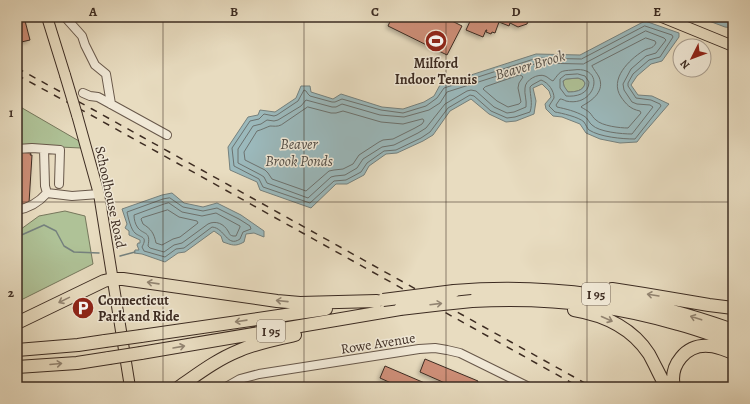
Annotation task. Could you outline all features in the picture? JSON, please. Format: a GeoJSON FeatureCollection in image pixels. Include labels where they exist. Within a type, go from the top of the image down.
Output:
{"type":"FeatureCollection","features":[{"type":"Feature","properties":{"kind":"highway"},"geometry":{"type":"LineString","coordinates":[[17,322],[104,281],[123,278],[277,301],[300,303],[380,301]]}},
{"type":"Feature","properties":{"kind":"highway"},"geometry":{"type":"LineString","coordinates":[[454,291],[516,284],[559,284],[623,291],[733,308]]}},
{"type":"Feature","properties":{"kind":"highway","name":"I 95"},"geometry":{"type":"LineString","coordinates":[[17,350],[105,341],[380,301],[454,291],[494,288],[537,289],[601,295],[663,308],[733,330]]}},
{"type":"Feature","properties":{"kind":"highway","name":"I 95"},"geometry":{"type":"LineString","coordinates":[[17,367],[109,358],[400,310],[443,304],[505,299],[554,301],[638,313],[698,330],[733,342]]}},
{"type":"Feature","properties":{"kind":"highway"},"geometry":{"type":"LineString","coordinates":[[472,301],[562,308],[599,316],[614,323],[638,340],[649,354],[666,387]]}},
{"type":"Feature","properties":{"kind":"highway"},"geometry":{"type":"LineString","coordinates":[[179,387],[216,362],[238,351],[270,341],[334,326],[376,314]]}},
{"type":"Feature","properties":{"kind":"highway"},"geometry":{"type":"LineString","coordinates":[[674,387],[673,378],[675,366],[681,356],[692,349],[698,346],[709,346],[733,353]]}},
{"type":"Feature","properties":{"kind":"main road","name":"Schoolhouse Road"},"geometry":{"type":"LineString","coordinates":[[47,17],[99,194],[130,387]]}},
{"type":"Feature","properties":{"kind":"main road"},"geometry":{"type":"LineString","coordinates":[[662,17],[733,46]]}},
{"type":"Feature","properties":{"kind":"street"},"geometry":{"type":"LineString","coordinates":[[65,17],[82,36],[85,45],[96,65],[106,74],[111,104]]}},
{"type":"Feature","properties":{"kind":"street"},"geometry":{"type":"LineString","coordinates":[[82,93],[98,97],[167,135]]}},
{"type":"Feature","properties":{"kind":"street"},"geometry":{"type":"LineString","coordinates":[[17,149],[32,148],[60,150],[59,184]]}},
{"type":"Feature","properties":{"kind":"street"},"geometry":{"type":"LineString","coordinates":[[44,149],[45,186],[47,193]]}},
{"type":"Feature","properties":{"kind":"street"},"geometry":{"type":"LineString","coordinates":[[47,193],[72,196],[99,194]]}},
{"type":"Feature","properties":{"kind":"street"},"geometry":{"type":"LineString","coordinates":[[17,210],[23,209],[39,201],[47,193]]}},
{"type":"Feature","properties":{"kind":"street","name":"Rowe Avenue"},"geometry":{"type":"LineString","coordinates":[[226,387],[240,379],[259,374],[436,348],[460,353],[529,387]]}},
{"type":"Feature","properties":{"kind":"green space"},"geometry":{"type":"Polygon","coordinates":[[[578,78],[583,80],[585,83],[583,88],[568,92],[564,87],[563,81],[566,79],[578,78]]]}},
{"type":"Feature","properties":{"kind":"green space"},"geometry":{"type":"Polygon","coordinates":[[[17,105],[79,141],[81,148],[17,145],[17,105]]]}},
{"type":"Feature","properties":{"kind":"green space"},"geometry":{"type":"Polygon","coordinates":[[[65,211],[85,216],[93,264],[17,302],[17,232],[39,216],[65,211]]]}},
{"type":"Feature","properties":{"kind":"water"},"geometry":{"type":"Polygon","coordinates":[[[690,17],[733,17],[733,28],[725,27],[701,18],[690,17]]]}},
{"type":"Feature","properties":{"kind":"water","name":"Beaver Brook Ponds"},"geometry":{"type":"Polygon","coordinates":[[[645,21],[679,33],[678,38],[672,38],[672,47],[662,61],[651,64],[637,76],[631,85],[638,95],[652,96],[669,104],[637,142],[620,143],[600,139],[586,133],[580,124],[562,117],[553,116],[546,109],[545,104],[551,97],[549,91],[542,84],[533,88],[536,101],[534,114],[516,121],[506,122],[489,114],[471,99],[450,111],[433,135],[397,153],[386,154],[369,166],[364,175],[347,184],[336,184],[311,208],[260,190],[257,182],[230,170],[228,147],[248,117],[258,115],[260,110],[275,112],[296,98],[301,86],[310,86],[311,92],[333,99],[341,94],[382,107],[403,109],[424,102],[434,96],[440,85],[536,54],[580,55],[645,21]],[[578,78],[566,79],[563,81],[568,92],[583,88],[585,83],[583,80],[578,78]]]}},
{"type":"Feature","properties":{"kind":"water"},"geometry":{"type":"Polygon","coordinates":[[[172,193],[184,203],[203,207],[217,203],[241,215],[264,231],[264,237],[254,233],[246,234],[244,242],[234,245],[223,242],[221,236],[214,231],[185,252],[178,253],[165,262],[142,254],[134,253],[135,250],[139,250],[137,245],[140,243],[140,240],[129,235],[129,231],[125,228],[127,224],[122,209],[172,193]]]}},
{"type":"Feature","properties":{"kind":"building"},"geometry":{"type":"Polygon","coordinates":[[[17,17],[24,17],[30,40],[17,43],[17,17]]]}},
{"type":"Feature","properties":{"kind":"building","name":"Milford Indoor Tennis"},"geometry":{"type":"Polygon","coordinates":[[[392,17],[444,17],[462,26],[447,55],[388,26],[392,17]]]}},
{"type":"Feature","properties":{"kind":"building"},"geometry":{"type":"Polygon","coordinates":[[[472,17],[530,17],[527,24],[518,27],[510,23],[509,26],[499,22],[495,33],[492,32],[491,34],[486,32],[486,30],[483,37],[466,30],[472,17]]]}},
{"type":"Feature","properties":{"kind":"building"},"geometry":{"type":"Polygon","coordinates":[[[18,152],[31,153],[30,155],[32,155],[29,203],[27,203],[27,205],[17,204],[18,152]]]}},
{"type":"Feature","properties":{"kind":"building"},"geometry":{"type":"Polygon","coordinates":[[[425,359],[478,381],[476,387],[454,387],[420,372],[425,359]]]}},
{"type":"Feature","properties":{"kind":"building"},"geometry":{"type":"Polygon","coordinates":[[[385,366],[434,387],[400,387],[380,378],[385,366]]]}},
{"type":"Feature","properties":{"kind":"waterway","name":"Beaver Brook"},"geometry":{"type":"LineString","coordinates":[[17,237],[44,225],[56,231],[64,246],[74,252],[99,253]]}},
{"type":"Feature","properties":{"kind":"waterway","name":"Beaver Brook"},"geometry":{"type":"LineString","coordinates":[[120,256],[135,252]]}},
{"type":"Feature","properties":{"kind":"railway"},"geometry":{"type":"LineString","coordinates":[[17,68],[592,387]]}},
{"type":"Feature","properties":{"kind":"railway"},"geometry":{"type":"LineString","coordinates":[[17,75],[579,387]]}},
{"type":"Feature","properties":{"kind":"place","name":"Milford Indoor Tennis"},"geometry":{"type":"Point","coordinates":[436,41]}},
{"type":"Feature","properties":{"kind":"place","name":"Connecticut Park and Ride"},"geometry":{"type":"Point","coordinates":[83,308]}}]}
